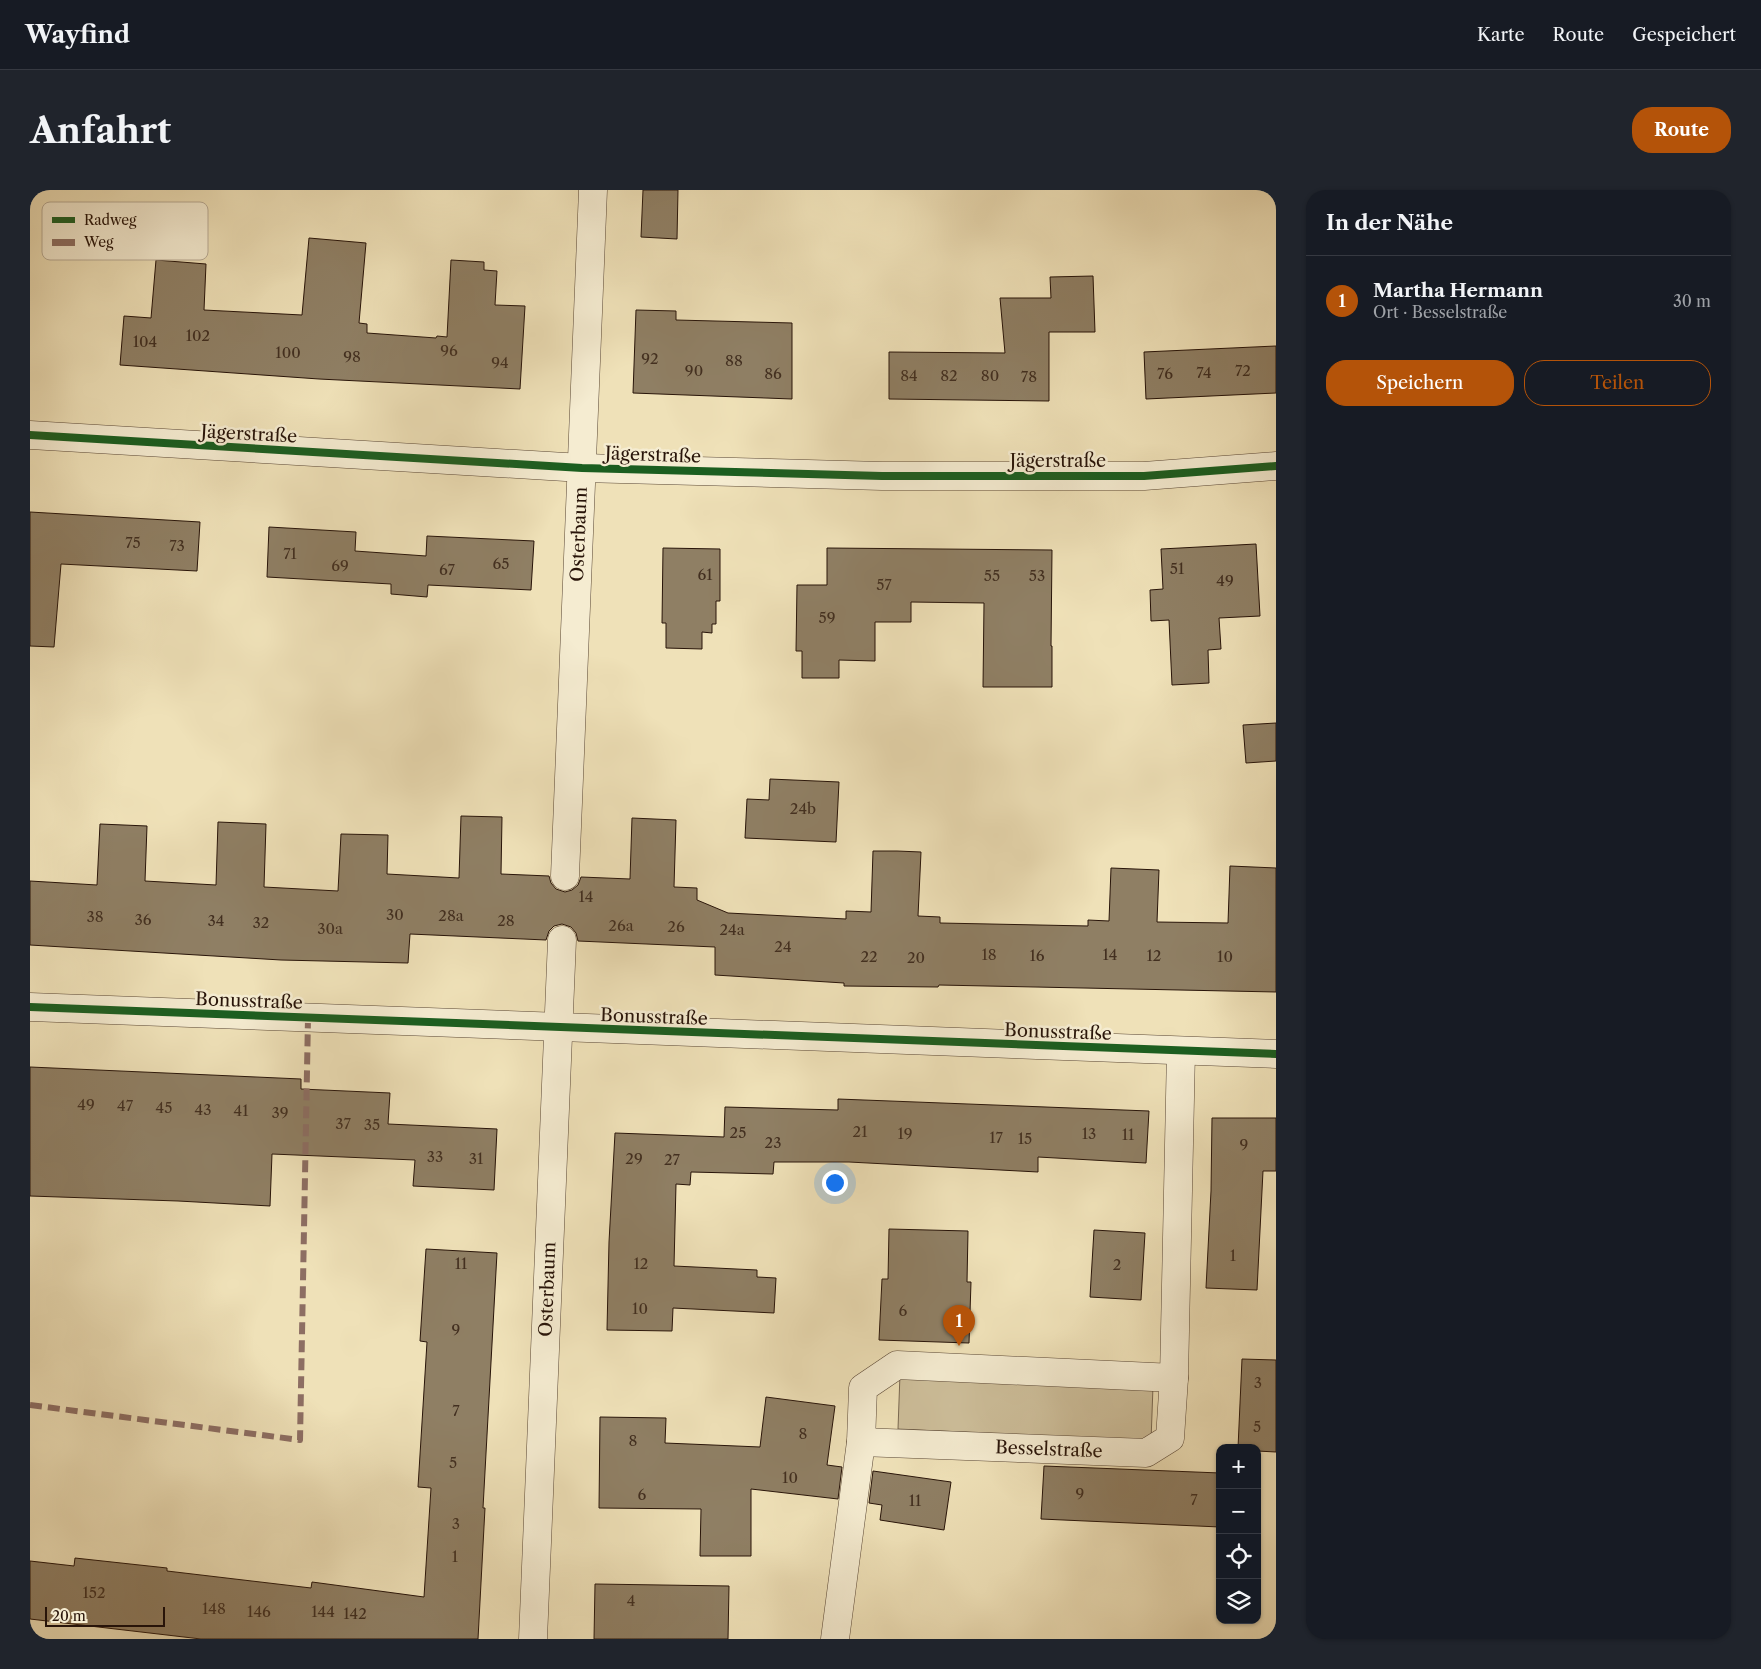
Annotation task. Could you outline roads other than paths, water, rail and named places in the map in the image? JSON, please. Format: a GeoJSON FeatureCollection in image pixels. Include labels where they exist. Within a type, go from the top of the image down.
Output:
{"type":"FeatureCollection","features":[{"type":"Feature","properties":{"kind":"street","name":"Osterbaum"},"geometry":{"type":"LineString","coordinates":[[565,876],[593,190]]}},
{"type":"Feature","properties":{"kind":"street","name":"Jägerstraße"},"geometry":{"type":"LineString","coordinates":[[30,435],[582,468],[882,476],[1144,476],[1276,466]]}},
{"type":"Feature","properties":{"kind":"street","name":"Osterbaum"},"geometry":{"type":"LineString","coordinates":[[533,1639],[562,940]]}},
{"type":"Feature","properties":{"kind":"street","name":"Bonusstraße"},"geometry":{"type":"LineString","coordinates":[[30,1007],[1276,1054]]}},
{"type":"Feature","properties":{"kind":"street","name":"Besselstraße"},"geometry":{"type":"LineString","coordinates":[[861,1442],[1146,1453],[1170,1438],[1174,1378],[1181,1051]]}},
{"type":"Feature","properties":{"kind":"street"},"geometry":{"type":"LineString","coordinates":[[835,1639],[861,1442],[863,1388],[897,1365],[1174,1378]]}},
{"type":"Feature","properties":{"kind":"place","name":"Martha Hermann"},"geometry":{"type":"Point","coordinates":[959,1346]}}]}
